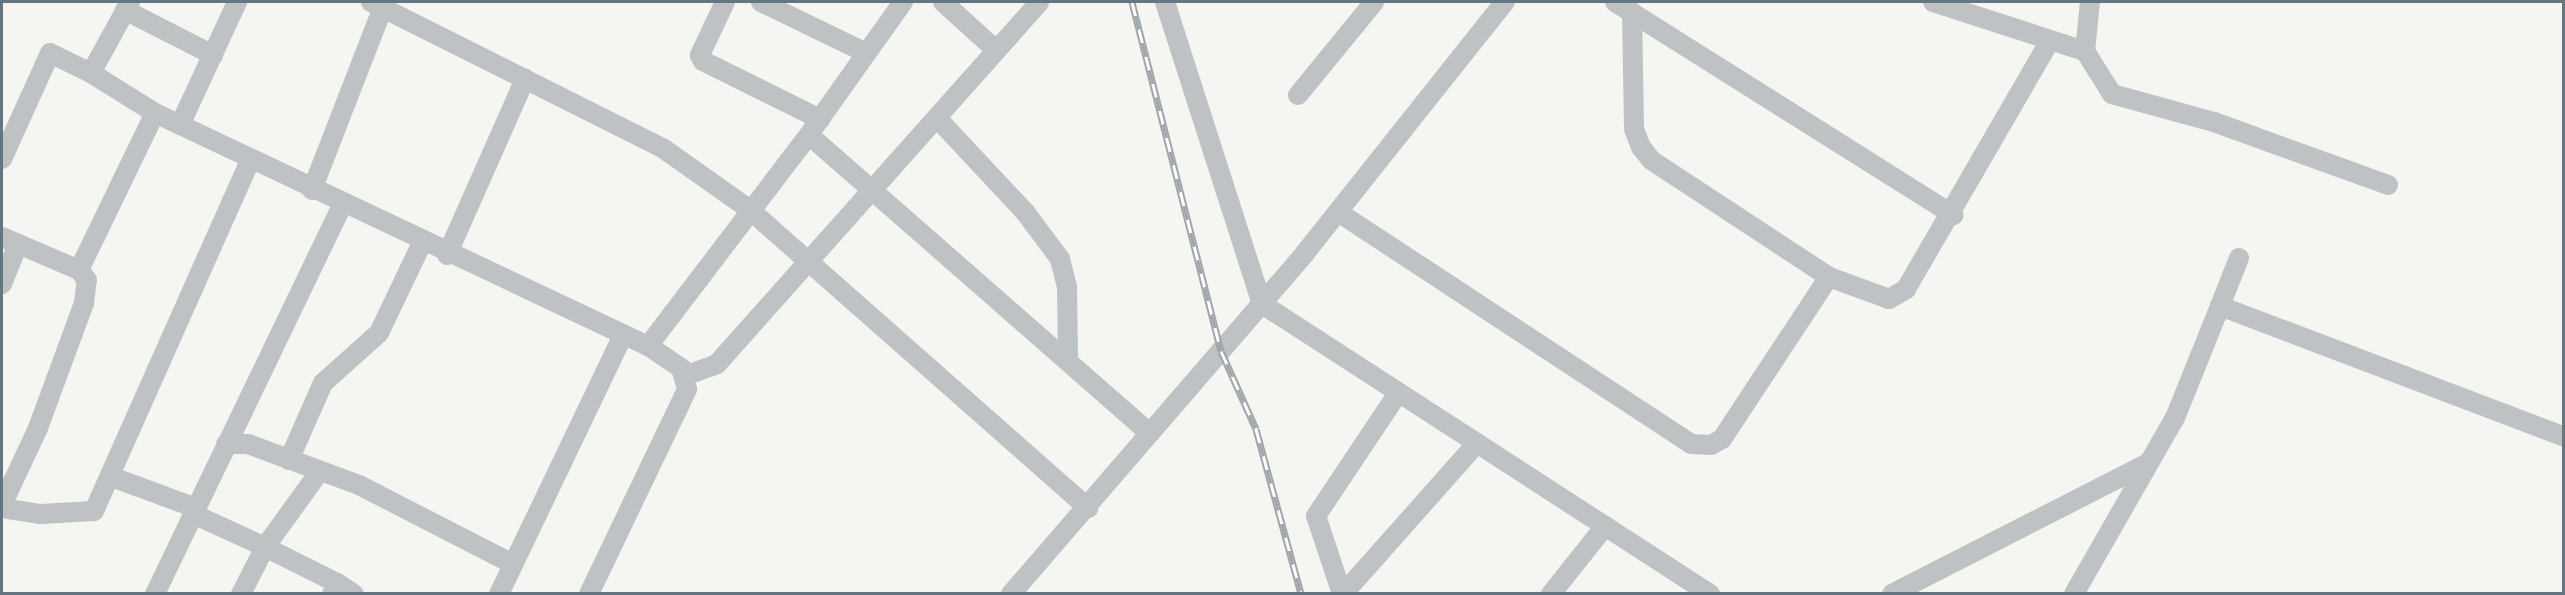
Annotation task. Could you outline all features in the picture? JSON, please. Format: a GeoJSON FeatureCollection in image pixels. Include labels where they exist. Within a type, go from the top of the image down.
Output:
{"type":"FeatureCollection","features":[{"type":"Feature","properties":{"kind":"street"},"geometry":{"type":"LineString","coordinates":[[180,125],[237,2]]}},
{"type":"Feature","properties":{"kind":"street"},"geometry":{"type":"LineString","coordinates":[[725,2],[700,55],[703,61],[815,127],[874,189],[1150,433]]}},
{"type":"Feature","properties":{"kind":"street"},"geometry":{"type":"LineString","coordinates":[[760,2],[866,53]]}},
{"type":"Feature","properties":{"kind":"street"},"geometry":{"type":"LineString","coordinates":[[648,346],[815,127],[903,2]]}},
{"type":"Feature","properties":{"kind":"street"},"geometry":{"type":"LineString","coordinates":[[943,2],[996,50]]}},
{"type":"Feature","properties":{"kind":"street"},"geometry":{"type":"LineString","coordinates":[[687,375],[717,364],[808,265],[1039,2]]}},
{"type":"Feature","properties":{"kind":"street"},"geometry":{"type":"LineString","coordinates":[[1166,2],[1262,304],[1710,594]]}},
{"type":"Feature","properties":{"kind":"street"},"geometry":{"type":"LineString","coordinates":[[1298,95],[1374,2]]}},
{"type":"Feature","properties":{"kind":"street"},"geometry":{"type":"LineString","coordinates":[[1011,594],[1088,508],[1262,304],[1505,2]]}},
{"type":"Feature","properties":{"kind":"street"},"geometry":{"type":"LineString","coordinates":[[1615,2],[1953,215]]}},
{"type":"Feature","properties":{"kind":"street"},"geometry":{"type":"LineString","coordinates":[[1933,2],[2049,42],[2085,51]]}},
{"type":"Feature","properties":{"kind":"street"},"geometry":{"type":"LineString","coordinates":[[2090,2],[2085,51],[2112,94],[2214,122],[2388,185]]}},
{"type":"Feature","properties":{"kind":"street"},"geometry":{"type":"LineString","coordinates":[[312,190],[377,4],[664,149],[750,210],[808,265],[1088,508]]}},
{"type":"Feature","properties":{"kind":"street"},"geometry":{"type":"LineString","coordinates":[[91,73],[127,6],[213,55]]}},
{"type":"Feature","properties":{"kind":"street"},"geometry":{"type":"LineString","coordinates":[[1632,12],[1634,129],[1641,147],[1651,160],[1829,277],[1889,299],[1906,290],[1953,215],[2049,42]]}},
{"type":"Feature","properties":{"kind":"street"},"geometry":{"type":"LineString","coordinates":[[2,159],[50,53],[91,73],[155,113],[342,206],[622,337],[648,346],[687,375]]}},
{"type":"Feature","properties":{"kind":"street"},"geometry":{"type":"LineString","coordinates":[[447,255],[525,79]]}},
{"type":"Feature","properties":{"kind":"street"},"geometry":{"type":"LineString","coordinates":[[79,270],[155,113]]}},
{"type":"Feature","properties":{"kind":"street"},"geometry":{"type":"LineString","coordinates":[[937,118],[1025,212],[1060,259],[1067,287],[1068,360]]}},
{"type":"Feature","properties":{"kind":"street"},"geometry":{"type":"LineString","coordinates":[[2,284],[10,241],[79,270],[87,280],[84,303],[38,428],[2,507],[86,514],[94,511],[112,477],[250,160]]}},
{"type":"Feature","properties":{"kind":"street"},"geometry":{"type":"LineString","coordinates":[[155,594],[342,206]]}},
{"type":"Feature","properties":{"kind":"street"},"geometry":{"type":"LineString","coordinates":[[1338,212],[1691,444],[1712,445],[1722,439],[1829,277]]}},
{"type":"Feature","properties":{"kind":"street"},"geometry":{"type":"LineString","coordinates":[[289,460],[323,383],[379,333],[422,243]]}},
{"type":"Feature","properties":{"kind":"street"},"geometry":{"type":"LineString","coordinates":[[2074,594],[2175,418],[2239,258]]}},
{"type":"Feature","properties":{"kind":"street"},"geometry":{"type":"LineString","coordinates":[[2220,306],[2564,437]]}},
{"type":"Feature","properties":{"kind":"street"},"geometry":{"type":"LineString","coordinates":[[499,594],[622,337]]}},
{"type":"Feature","properties":{"kind":"street"},"geometry":{"type":"LineString","coordinates":[[589,594],[687,389],[687,375]]}},
{"type":"Feature","properties":{"kind":"street"},"geometry":{"type":"LineString","coordinates":[[1398,393],[1316,516],[1343,594],[1477,443]]}},
{"type":"Feature","properties":{"kind":"street"},"geometry":{"type":"LineString","coordinates":[[226,444],[248,444],[320,471],[513,564]]}},
{"type":"Feature","properties":{"kind":"street"},"geometry":{"type":"LineString","coordinates":[[1892,594],[2148,463]]}},
{"type":"Feature","properties":{"kind":"street"},"geometry":{"type":"LineString","coordinates":[[240,594],[265,548],[320,471]]}},
{"type":"Feature","properties":{"kind":"street"},"geometry":{"type":"LineString","coordinates":[[112,477],[194,511],[334,588],[354,594]]}},
{"type":"Feature","properties":{"kind":"street"},"geometry":{"type":"LineString","coordinates":[[1551,594],[1605,526]]}},
{"type":"Feature","properties":{"kind":"railway"},"geometry":{"type":"LineString","coordinates":[[1132,2],[1221,351],[1256,429],[1301,594]]}}]}
